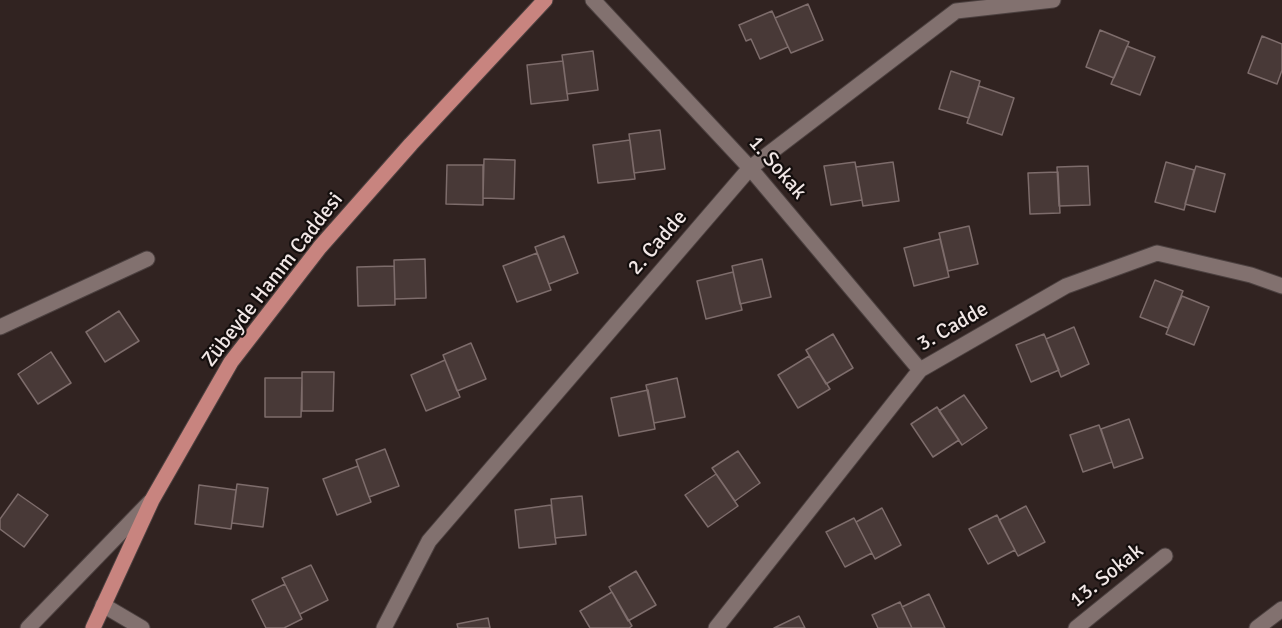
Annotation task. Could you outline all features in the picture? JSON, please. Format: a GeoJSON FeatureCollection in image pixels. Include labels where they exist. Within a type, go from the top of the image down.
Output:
{"type":"FeatureCollection","features":[{"type":"Feature","properties":{"kind":"main road","name":"Zübeyde Hanım Caddesi"},"geometry":{"type":"LineString","coordinates":[[93,628],[152,500],[231,362],[320,247],[545,0]]}},
{"type":"Feature","properties":{"kind":"street","name":"1. Sokak"},"geometry":{"type":"LineString","coordinates":[[593,0],[750,168],[920,370]]}},
{"type":"Feature","properties":{"kind":"street","name":"2. Cadde"},"geometry":{"type":"LineString","coordinates":[[384,628],[429,542],[750,168],[956,11],[1053,0]]}},
{"type":"Feature","properties":{"kind":"street","name":"3. Cadde"},"geometry":{"type":"LineString","coordinates":[[716,628],[920,370],[1066,286],[1157,254],[1251,275],[1282,286]]}},
{"type":"Feature","properties":{"kind":"street"},"geometry":{"type":"LineString","coordinates":[[0,327],[147,259]]}},
{"type":"Feature","properties":{"kind":"street"},"geometry":{"type":"LineString","coordinates":[[28,628],[152,500]]}},
{"type":"Feature","properties":{"kind":"street","name":"13. Sokak"},"geometry":{"type":"LineString","coordinates":[[1076,628],[1165,556]]}},
{"type":"Feature","properties":{"kind":"street"},"geometry":{"type":"LineString","coordinates":[[103,605],[142,628]]}},
{"type":"Feature","properties":{"kind":"street"},"geometry":{"type":"LineString","coordinates":[[1257,628],[1282,609]]}},
{"type":"Feature","properties":{"kind":"building"},"geometry":{"type":"Polygon","coordinates":[[[808,4],[823,40],[791,53],[775,18],[808,4]]]}},
{"type":"Feature","properties":{"kind":"building"},"geometry":{"type":"Polygon","coordinates":[[[772,11],[788,47],[760,59],[751,39],[746,41],[739,25],[772,11]]]}},
{"type":"Feature","properties":{"kind":"building"},"geometry":{"type":"Polygon","coordinates":[[[1100,30],[1129,42],[1114,78],[1086,67],[1100,30]]]}},
{"type":"Feature","properties":{"kind":"building"},"geometry":{"type":"Polygon","coordinates":[[[1262,36],[1282,44],[1282,70],[1277,84],[1248,73],[1262,36]]]}},
{"type":"Feature","properties":{"kind":"building"},"geometry":{"type":"Polygon","coordinates":[[[1127,46],[1155,57],[1140,95],[1111,84],[1127,46]]]}},
{"type":"Feature","properties":{"kind":"building"},"geometry":{"type":"Polygon","coordinates":[[[593,51],[598,90],[567,94],[562,55],[593,51]]]}},
{"type":"Feature","properties":{"kind":"building"},"geometry":{"type":"Polygon","coordinates":[[[563,61],[568,100],[531,104],[527,65],[563,61]]]}},
{"type":"Feature","properties":{"kind":"building"},"geometry":{"type":"Polygon","coordinates":[[[951,71],[980,81],[969,118],[939,109],[951,71]]]}},
{"type":"Feature","properties":{"kind":"building"},"geometry":{"type":"Polygon","coordinates":[[[979,86],[1014,98],[1002,135],[967,123],[979,86]]]}},
{"type":"Feature","properties":{"kind":"building"},"geometry":{"type":"Polygon","coordinates":[[[660,130],[665,169],[634,173],[629,134],[660,130]]]}},
{"type":"Feature","properties":{"kind":"building"},"geometry":{"type":"Polygon","coordinates":[[[630,140],[635,179],[598,183],[593,145],[630,140]]]}},
{"type":"Feature","properties":{"kind":"building"},"geometry":{"type":"Polygon","coordinates":[[[484,159],[515,160],[514,199],[483,198],[484,159]]]}},
{"type":"Feature","properties":{"kind":"building"},"geometry":{"type":"Polygon","coordinates":[[[855,162],[862,200],[831,205],[824,166],[855,162]]]}},
{"type":"Feature","properties":{"kind":"building"},"geometry":{"type":"Polygon","coordinates":[[[893,162],[899,201],[863,206],[856,167],[893,162]]]}},
{"type":"Feature","properties":{"kind":"building"},"geometry":{"type":"Polygon","coordinates":[[[1166,162],[1194,170],[1184,210],[1155,202],[1166,162]]]}},
{"type":"Feature","properties":{"kind":"building"},"geometry":{"type":"Polygon","coordinates":[[[447,165],[483,165],[483,205],[446,204],[447,165]]]}},
{"type":"Feature","properties":{"kind":"building"},"geometry":{"type":"Polygon","coordinates":[[[1088,166],[1090,205],[1059,206],[1057,167],[1088,166]]]}},
{"type":"Feature","properties":{"kind":"building"},"geometry":{"type":"Polygon","coordinates":[[[1196,166],[1225,174],[1215,212],[1185,204],[1196,166]]]}},
{"type":"Feature","properties":{"kind":"building"},"geometry":{"type":"Polygon","coordinates":[[[1058,172],[1060,213],[1030,214],[1028,173],[1058,172]]]}},
{"type":"Feature","properties":{"kind":"building"},"geometry":{"type":"Polygon","coordinates":[[[969,226],[978,264],[948,271],[939,233],[969,226]]]}},
{"type":"Feature","properties":{"kind":"building"},"geometry":{"type":"Polygon","coordinates":[[[564,236],[578,273],[549,284],[535,247],[564,236]]]}},
{"type":"Feature","properties":{"kind":"building"},"geometry":{"type":"Polygon","coordinates":[[[940,239],[949,277],[914,286],[904,248],[940,239]]]}},
{"type":"Feature","properties":{"kind":"building"},"geometry":{"type":"Polygon","coordinates":[[[537,253],[551,290],[517,302],[503,266],[537,253]]]}},
{"type":"Feature","properties":{"kind":"building"},"geometry":{"type":"Polygon","coordinates":[[[425,259],[426,298],[395,299],[394,260],[425,259]]]}},
{"type":"Feature","properties":{"kind":"building"},"geometry":{"type":"Polygon","coordinates":[[[762,259],[771,297],[740,304],[732,266],[762,259]]]}},
{"type":"Feature","properties":{"kind":"building"},"geometry":{"type":"Polygon","coordinates":[[[394,266],[395,305],[358,306],[357,267],[394,266]]]}},
{"type":"Feature","properties":{"kind":"building"},"geometry":{"type":"Polygon","coordinates":[[[733,272],[742,310],[706,319],[697,281],[733,272]]]}},
{"type":"Feature","properties":{"kind":"building"},"geometry":{"type":"Polygon","coordinates":[[[1155,280],[1183,291],[1168,328],[1140,317],[1155,280]]]}},
{"type":"Feature","properties":{"kind":"building"},"geometry":{"type":"Polygon","coordinates":[[[1182,296],[1209,307],[1194,345],[1166,334],[1182,296]]]}},
{"type":"Feature","properties":{"kind":"building"},"geometry":{"type":"Polygon","coordinates":[[[119,311],[139,341],[105,362],[86,332],[119,311]]]}},
{"type":"Feature","properties":{"kind":"building"},"geometry":{"type":"Polygon","coordinates":[[[1074,327],[1089,364],[1061,377],[1046,339],[1074,327]]]}},
{"type":"Feature","properties":{"kind":"building"},"geometry":{"type":"Polygon","coordinates":[[[833,334],[853,368],[826,384],[806,350],[833,334]]]}},
{"type":"Feature","properties":{"kind":"building"},"geometry":{"type":"Polygon","coordinates":[[[1044,334],[1059,370],[1031,382],[1016,345],[1044,334]]]}},
{"type":"Feature","properties":{"kind":"building"},"geometry":{"type":"Polygon","coordinates":[[[471,343],[486,379],[457,391],[443,355],[471,343]]]}},
{"type":"Feature","properties":{"kind":"building"},"geometry":{"type":"Polygon","coordinates":[[[51,352],[71,383],[38,404],[18,374],[51,352]]]}},
{"type":"Feature","properties":{"kind":"building"},"geometry":{"type":"Polygon","coordinates":[[[809,356],[830,389],[798,408],[778,375],[809,356]]]}},
{"type":"Feature","properties":{"kind":"building"},"geometry":{"type":"Polygon","coordinates":[[[445,360],[460,397],[426,411],[411,375],[445,360]]]}},
{"type":"Feature","properties":{"kind":"building"},"geometry":{"type":"Polygon","coordinates":[[[302,372],[334,372],[333,411],[302,411],[302,372]]]}},
{"type":"Feature","properties":{"kind":"building"},"geometry":{"type":"Polygon","coordinates":[[[265,378],[302,378],[301,417],[265,417],[265,378]]]}},
{"type":"Feature","properties":{"kind":"building"},"geometry":{"type":"Polygon","coordinates":[[[677,378],[685,417],[654,423],[646,385],[677,378]]]}},
{"type":"Feature","properties":{"kind":"building"},"geometry":{"type":"Polygon","coordinates":[[[648,390],[655,429],[619,436],[611,398],[648,390]]]}},
{"type":"Feature","properties":{"kind":"building"},"geometry":{"type":"Polygon","coordinates":[[[964,395],[987,428],[962,445],[939,411],[964,395]]]}},
{"type":"Feature","properties":{"kind":"building"},"geometry":{"type":"Polygon","coordinates":[[[937,407],[959,440],[933,457],[911,424],[937,407]]]}},
{"type":"Feature","properties":{"kind":"building"},"geometry":{"type":"Polygon","coordinates":[[[1129,419],[1143,458],[1114,468],[1101,429],[1129,419]]]}},
{"type":"Feature","properties":{"kind":"building"},"geometry":{"type":"Polygon","coordinates":[[[1099,425],[1112,462],[1083,472],[1070,435],[1099,425]]]}},
{"type":"Feature","properties":{"kind":"building"},"geometry":{"type":"Polygon","coordinates":[[[385,449],[399,486],[369,497],[356,460],[385,449]]]}},
{"type":"Feature","properties":{"kind":"building"},"geometry":{"type":"Polygon","coordinates":[[[738,451],[760,483],[735,501],[712,468],[738,451]]]}},
{"type":"Feature","properties":{"kind":"building"},"geometry":{"type":"Polygon","coordinates":[[[358,466],[371,502],[337,515],[323,479],[358,466]]]}},
{"type":"Feature","properties":{"kind":"building"},"geometry":{"type":"Polygon","coordinates":[[[716,474],[738,506],[708,527],[685,495],[716,474]]]}},
{"type":"Feature","properties":{"kind":"building"},"geometry":{"type":"Polygon","coordinates":[[[237,484],[268,488],[263,527],[232,523],[237,484]]]}},
{"type":"Feature","properties":{"kind":"building"},"geometry":{"type":"Polygon","coordinates":[[[199,485],[236,490],[231,529],[195,524],[199,485]]]}},
{"type":"Feature","properties":{"kind":"building"},"geometry":{"type":"Polygon","coordinates":[[[18,494],[48,515],[24,547],[0,529],[0,519],[18,494]]]}},
{"type":"Feature","properties":{"kind":"building"},"geometry":{"type":"Polygon","coordinates":[[[582,496],[586,535],[555,538],[551,499],[582,496]]]}},
{"type":"Feature","properties":{"kind":"building"},"geometry":{"type":"Polygon","coordinates":[[[551,505],[556,544],[519,548],[515,510],[551,505]]]}},
{"type":"Feature","properties":{"kind":"building"},"geometry":{"type":"Polygon","coordinates":[[[1026,506],[1045,542],[1018,556],[999,520],[1026,506]]]}},
{"type":"Feature","properties":{"kind":"building"},"geometry":{"type":"Polygon","coordinates":[[[882,508],[901,545],[875,559],[856,522],[882,508]]]}},
{"type":"Feature","properties":{"kind":"building"},"geometry":{"type":"Polygon","coordinates":[[[997,515],[1015,550],[988,564],[969,529],[997,515]]]}},
{"type":"Feature","properties":{"kind":"building"},"geometry":{"type":"Polygon","coordinates":[[[854,518],[872,553],[845,567],[826,532],[854,518]]]}},
{"type":"Feature","properties":{"kind":"building"},"geometry":{"type":"Polygon","coordinates":[[[311,565],[328,600],[300,614],[282,578],[311,565]]]}},
{"type":"Feature","properties":{"kind":"building"},"geometry":{"type":"Polygon","coordinates":[[[636,571],[656,605],[628,621],[609,587],[636,571]]]}},
{"type":"Feature","properties":{"kind":"building"},"geometry":{"type":"Polygon","coordinates":[[[285,584],[302,619],[284,628],[266,628],[252,600],[285,584]]]}},
{"type":"Feature","properties":{"kind":"building"},"geometry":{"type":"Polygon","coordinates":[[[612,592],[632,626],[629,628],[590,628],[580,611],[612,592]]]}},
{"type":"Feature","properties":{"kind":"building"},"geometry":{"type":"Polygon","coordinates":[[[929,594],[945,628],[912,628],[902,607],[929,594]]]}},
{"type":"Feature","properties":{"kind":"building"},"geometry":{"type":"Polygon","coordinates":[[[900,602],[912,628],[878,628],[872,615],[900,602]]]}},
{"type":"Feature","properties":{"kind":"building"},"geometry":{"type":"Polygon","coordinates":[[[799,616],[805,628],[774,628],[799,616]]]}},
{"type":"Feature","properties":{"kind":"building"},"geometry":{"type":"Polygon","coordinates":[[[488,618],[490,628],[458,628],[457,624],[488,618]]]}}]}
